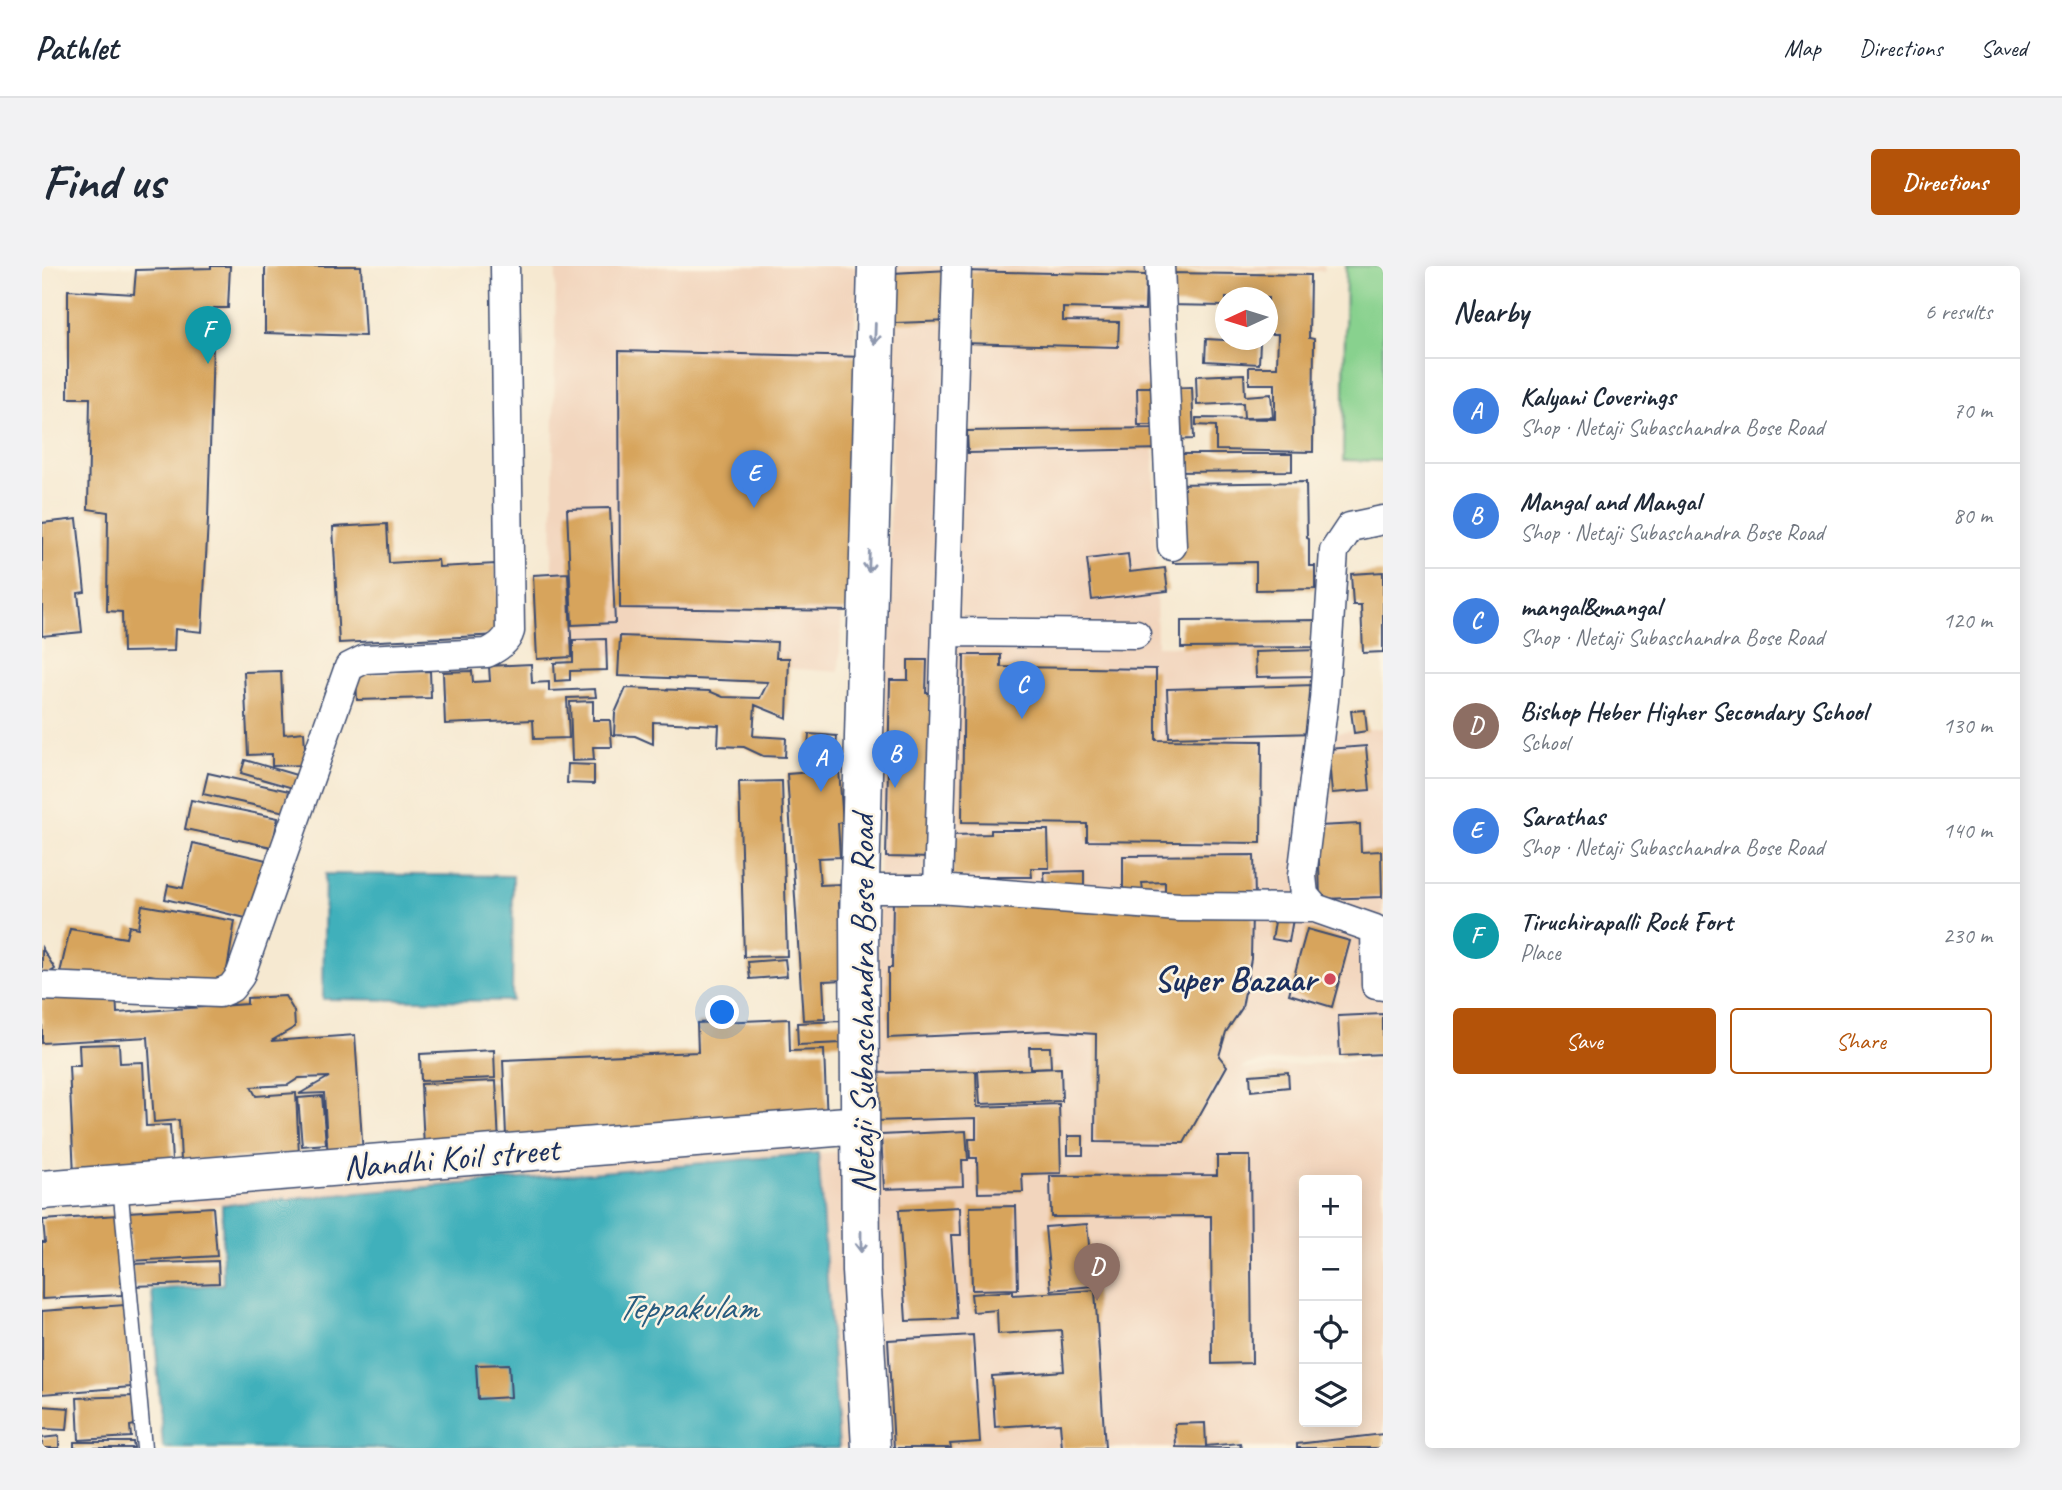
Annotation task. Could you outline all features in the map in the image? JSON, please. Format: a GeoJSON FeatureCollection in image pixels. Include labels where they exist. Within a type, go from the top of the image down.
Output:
{"type":"FeatureCollection","features":[{"type":"Feature","properties":{"kind":"main road","name":"Netaji Subaschandra Bose Road"},"geometry":{"type":"LineString","coordinates":[[871,1448],[861,1271],[860,889],[877,266]]}},
{"type":"Feature","properties":{"kind":"main road","name":"Nandhi Koil street"},"geometry":{"type":"LineString","coordinates":[[42,1190],[860,1125]]}},
{"type":"Feature","properties":{"kind":"street"},"geometry":{"type":"LineString","coordinates":[[42,986],[219,993],[228,990],[240,976],[349,667],[365,659],[487,653],[508,636],[505,266]]}},
{"type":"Feature","properties":{"kind":"street"},"geometry":{"type":"LineString","coordinates":[[938,888],[957,266]]}},
{"type":"Feature","properties":{"kind":"street"},"geometry":{"type":"LineString","coordinates":[[1160,266],[1172,546]]}},
{"type":"Feature","properties":{"kind":"street"},"geometry":{"type":"LineString","coordinates":[[1315,908],[1304,895],[1302,876],[1324,700],[1335,551],[1350,527],[1383,520]]}},
{"type":"Feature","properties":{"kind":"street"},"geometry":{"type":"LineString","coordinates":[[947,632],[1136,634]]}},
{"type":"Feature","properties":{"kind":"street"},"geometry":{"type":"LineString","coordinates":[[860,889],[938,888],[1179,907],[1315,908],[1379,921],[1376,985],[1383,986]]}},
{"type":"Feature","properties":{"kind":"lane"},"geometry":{"type":"LineString","coordinates":[[120,1185],[144,1448]]}},
{"type":"Feature","properties":{"kind":"shaded area"},"geometry":{"type":"Polygon","coordinates":[[[556,266],[858,266],[839,672],[551,651],[556,266]]]}},
{"type":"Feature","properties":{"kind":"shaded area"},"geometry":{"type":"Polygon","coordinates":[[[897,266],[1324,266],[1324,271],[1151,269],[1157,646],[1320,649],[1319,734],[1383,728],[1383,1050],[1245,1065],[1242,1069],[1383,1059],[1383,1448],[839,1448],[817,1153],[222,1205],[128,1203],[125,1168],[815,1118],[818,1153],[880,1150],[874,1057],[897,266]]]}},
{"type":"Feature","properties":{"kind":"green space"},"geometry":{"type":"Polygon","coordinates":[[[1346,266],[1383,266],[1383,461],[1343,460],[1346,266]]]}},
{"type":"Feature","properties":{"kind":"water"},"geometry":{"type":"Polygon","coordinates":[[[325,874],[513,876],[512,1001],[323,999],[325,874]]]}},
{"type":"Feature","properties":{"kind":"water","name":"Teppakulam"},"geometry":{"type":"Polygon","coordinates":[[[818,1153],[839,1448],[163,1448],[152,1290],[223,1284],[222,1205],[818,1153]]]}},
{"type":"Feature","properties":{"kind":"building"},"geometry":{"type":"Polygon","coordinates":[[[230,266],[228,308],[214,308],[202,632],[175,629],[174,651],[123,652],[122,612],[107,611],[108,512],[88,509],[90,398],[68,398],[68,290],[134,294],[136,270],[230,266]]]}},
{"type":"Feature","properties":{"kind":"building"},"geometry":{"type":"Polygon","coordinates":[[[265,266],[361,266],[365,336],[265,333],[265,266]]]}},
{"type":"Feature","properties":{"kind":"building"},"geometry":{"type":"Polygon","coordinates":[[[949,270],[951,321],[895,323],[893,273],[949,270]]]}},
{"type":"Feature","properties":{"kind":"building"},"geometry":{"type":"Polygon","coordinates":[[[963,271],[1146,275],[1145,310],[1063,308],[1063,321],[1119,322],[1118,347],[962,343],[963,271]]]}},
{"type":"Feature","properties":{"kind":"building"},"geometry":{"type":"Polygon","coordinates":[[[1166,273],[1310,275],[1309,338],[1314,339],[1313,452],[1216,450],[1216,426],[1196,425],[1196,418],[1275,419],[1275,384],[1249,384],[1249,367],[1277,367],[1278,287],[1215,287],[1215,306],[1166,305],[1166,273]]]}},
{"type":"Feature","properties":{"kind":"building"},"geometry":{"type":"Polygon","coordinates":[[[1206,339],[1215,340],[1215,350],[1260,350],[1259,364],[1205,361],[1206,339]]]}},
{"type":"Feature","properties":{"kind":"building"},"geometry":{"type":"Polygon","coordinates":[[[619,351],[867,357],[857,611],[620,608],[619,351]]]}},
{"type":"Feature","properties":{"kind":"building"},"geometry":{"type":"Polygon","coordinates":[[[1244,374],[1245,396],[1271,394],[1273,417],[1244,418],[1243,403],[1197,405],[1196,376],[1244,374]]]}},
{"type":"Feature","properties":{"kind":"building"},"geometry":{"type":"Polygon","coordinates":[[[1137,387],[1162,387],[1163,449],[968,453],[967,431],[1157,428],[1157,425],[1138,425],[1137,387]]]}},
{"type":"Feature","properties":{"kind":"building"},"geometry":{"type":"Polygon","coordinates":[[[1192,387],[1194,439],[1170,440],[1167,388],[1192,387]]]}},
{"type":"Feature","properties":{"kind":"building"},"geometry":{"type":"Polygon","coordinates":[[[1170,454],[1292,454],[1292,471],[1171,472],[1170,454]]]}},
{"type":"Feature","properties":{"kind":"building"},"geometry":{"type":"Polygon","coordinates":[[[1306,482],[1309,566],[1315,566],[1315,589],[1256,590],[1256,562],[1173,563],[1172,484],[1306,482]]]}},
{"type":"Feature","properties":{"kind":"building"},"geometry":{"type":"Polygon","coordinates":[[[610,508],[615,623],[572,625],[567,509],[610,508]]]}},
{"type":"Feature","properties":{"kind":"building"},"geometry":{"type":"Polygon","coordinates":[[[77,519],[85,592],[78,593],[82,632],[42,636],[42,523],[77,519]]]}},
{"type":"Feature","properties":{"kind":"building"},"geometry":{"type":"Polygon","coordinates":[[[387,524],[389,563],[438,560],[439,567],[496,564],[500,635],[339,643],[333,527],[387,524]]]}},
{"type":"Feature","properties":{"kind":"building"},"geometry":{"type":"Polygon","coordinates":[[[1128,554],[1130,572],[1165,568],[1168,591],[1092,600],[1087,559],[1128,554]]]}},
{"type":"Feature","properties":{"kind":"building"},"geometry":{"type":"Polygon","coordinates":[[[1383,572],[1383,652],[1363,653],[1361,605],[1353,605],[1351,574],[1383,572]]]}},
{"type":"Feature","properties":{"kind":"building"},"geometry":{"type":"Polygon","coordinates":[[[568,573],[572,657],[537,659],[533,575],[568,573]]]}},
{"type":"Feature","properties":{"kind":"building"},"geometry":{"type":"Polygon","coordinates":[[[1323,620],[1323,647],[1181,648],[1181,621],[1323,620]]]}},
{"type":"Feature","properties":{"kind":"building"},"geometry":{"type":"Polygon","coordinates":[[[620,636],[777,642],[776,658],[789,658],[787,718],[755,705],[753,736],[786,738],[785,757],[763,756],[744,747],[718,746],[719,725],[653,722],[653,744],[635,736],[614,735],[615,713],[626,688],[709,691],[723,697],[760,698],[768,682],[618,676],[620,636]]]}},
{"type":"Feature","properties":{"kind":"building"},"geometry":{"type":"Polygon","coordinates":[[[606,639],[607,670],[570,671],[570,680],[555,681],[554,663],[573,662],[573,640],[606,639]]]}},
{"type":"Feature","properties":{"kind":"building"},"geometry":{"type":"Polygon","coordinates":[[[1317,650],[1317,676],[1256,677],[1255,652],[1317,650]]]}},
{"type":"Feature","properties":{"kind":"building"},"geometry":{"type":"Polygon","coordinates":[[[964,655],[1001,655],[1001,667],[1156,669],[1156,740],[1262,741],[1261,843],[1087,841],[1087,824],[962,822],[964,655]]]}},
{"type":"Feature","properties":{"kind":"building"},"geometry":{"type":"Polygon","coordinates":[[[908,660],[927,660],[926,693],[939,693],[935,858],[886,857],[890,680],[908,680],[908,660]]]}},
{"type":"Feature","properties":{"kind":"building"},"geometry":{"type":"Polygon","coordinates":[[[531,664],[532,683],[549,682],[549,691],[595,689],[596,697],[567,698],[569,738],[534,739],[533,720],[445,724],[443,672],[472,671],[473,682],[490,681],[489,666],[531,664]]]}},
{"type":"Feature","properties":{"kind":"building"},"geometry":{"type":"Polygon","coordinates":[[[281,671],[284,734],[304,732],[306,765],[272,766],[272,754],[248,755],[244,672],[281,671]]]}},
{"type":"Feature","properties":{"kind":"building"},"geometry":{"type":"Polygon","coordinates":[[[430,671],[431,698],[357,700],[356,673],[430,671]]]}},
{"type":"Feature","properties":{"kind":"building"},"geometry":{"type":"Polygon","coordinates":[[[1315,685],[1316,733],[1169,737],[1167,689],[1315,685]]]}},
{"type":"Feature","properties":{"kind":"building"},"geometry":{"type":"Polygon","coordinates":[[[593,701],[593,720],[610,720],[612,747],[593,747],[594,760],[572,761],[570,702],[593,701]]]}},
{"type":"Feature","properties":{"kind":"building"},"geometry":{"type":"Polygon","coordinates":[[[1365,710],[1367,731],[1354,733],[1351,711],[1365,710]]]}},
{"type":"Feature","properties":{"kind":"building"},"geometry":{"type":"Polygon","coordinates":[[[809,734],[837,736],[835,761],[807,759],[809,734]]]}},
{"type":"Feature","properties":{"kind":"building"},"geometry":{"type":"Polygon","coordinates":[[[1366,746],[1370,790],[1332,793],[1328,749],[1366,746]]]}},
{"type":"Feature","properties":{"kind":"building"},"geometry":{"type":"Polygon","coordinates":[[[245,760],[303,777],[300,790],[241,773],[245,760]]]}},
{"type":"Feature","properties":{"kind":"building"},"geometry":{"type":"Polygon","coordinates":[[[568,764],[594,765],[594,784],[567,783],[568,764]]]}},
{"type":"Feature","properties":{"kind":"building"},"geometry":{"type":"Polygon","coordinates":[[[839,770],[843,822],[838,823],[840,857],[818,858],[820,885],[842,884],[843,903],[839,903],[844,980],[823,981],[825,1019],[803,1020],[787,774],[839,770]]]}},
{"type":"Feature","properties":{"kind":"building"},"geometry":{"type":"Polygon","coordinates":[[[208,773],[289,791],[285,812],[203,794],[208,773]]]}},
{"type":"Feature","properties":{"kind":"building"},"geometry":{"type":"Polygon","coordinates":[[[782,781],[787,956],[744,957],[739,782],[782,781]]]}},
{"type":"Feature","properties":{"kind":"building"},"geometry":{"type":"Polygon","coordinates":[[[191,800],[278,818],[272,847],[185,829],[191,800]]]}},
{"type":"Feature","properties":{"kind":"building"},"geometry":{"type":"Polygon","coordinates":[[[1360,824],[1361,852],[1381,851],[1382,897],[1320,899],[1318,826],[1360,824]]]}},
{"type":"Feature","properties":{"kind":"building"},"geometry":{"type":"Polygon","coordinates":[[[991,830],[1048,830],[1049,868],[1031,868],[1032,877],[953,877],[953,835],[991,834],[991,830]]]}},
{"type":"Feature","properties":{"kind":"building"},"geometry":{"type":"Polygon","coordinates":[[[193,843],[266,860],[263,875],[260,874],[250,919],[165,899],[168,885],[183,888],[193,843]]]}},
{"type":"Feature","properties":{"kind":"building"},"geometry":{"type":"Polygon","coordinates":[[[1254,855],[1255,898],[1165,899],[1165,882],[1142,883],[1143,891],[1123,891],[1123,856],[1254,855]]]}},
{"type":"Feature","properties":{"kind":"building"},"geometry":{"type":"Polygon","coordinates":[[[1084,871],[1084,889],[1045,890],[1044,872],[1084,871]]]}},
{"type":"Feature","properties":{"kind":"building"},"geometry":{"type":"Polygon","coordinates":[[[893,897],[1252,912],[1251,959],[1242,1008],[1226,1032],[1219,1056],[1227,1066],[1184,1143],[1095,1142],[1096,1034],[1049,1031],[888,1038],[888,968],[892,968],[893,897]]]}},
{"type":"Feature","properties":{"kind":"building"},"geometry":{"type":"Polygon","coordinates":[[[142,905],[235,921],[224,988],[149,975],[146,989],[60,973],[70,929],[126,938],[129,926],[138,928],[142,905]]]}},
{"type":"Feature","properties":{"kind":"building"},"geometry":{"type":"Polygon","coordinates":[[[1276,916],[1293,919],[1289,942],[1272,939],[1276,916]]]}},
{"type":"Feature","properties":{"kind":"building"},"geometry":{"type":"Polygon","coordinates":[[[1307,929],[1350,941],[1332,1007],[1289,994],[1307,929]]]}},
{"type":"Feature","properties":{"kind":"building"},"geometry":{"type":"Polygon","coordinates":[[[42,948],[55,969],[42,978],[42,948]]]}},
{"type":"Feature","properties":{"kind":"building"},"geometry":{"type":"Polygon","coordinates":[[[785,959],[787,976],[750,979],[748,962],[785,959]]]}},
{"type":"Feature","properties":{"kind":"building"},"geometry":{"type":"Polygon","coordinates":[[[116,993],[117,1013],[247,1004],[247,998],[285,996],[294,1011],[295,1027],[271,1041],[355,1035],[363,1155],[328,1158],[324,1093],[299,1094],[329,1077],[299,1078],[288,1085],[251,1087],[256,1096],[296,1093],[299,1154],[181,1161],[179,1120],[154,1122],[148,1037],[42,1043],[42,997],[116,993]]]}},
{"type":"Feature","properties":{"kind":"building"},"geometry":{"type":"Polygon","coordinates":[[[1383,1014],[1383,1054],[1340,1056],[1338,1016],[1383,1014]]]}},
{"type":"Feature","properties":{"kind":"building"},"geometry":{"type":"Polygon","coordinates":[[[789,1019],[790,1051],[824,1050],[827,1123],[506,1136],[503,1060],[698,1052],[697,1023],[789,1019]]]}},
{"type":"Feature","properties":{"kind":"building"},"geometry":{"type":"Polygon","coordinates":[[[841,1021],[842,1043],[798,1045],[797,1023],[841,1021]]]}},
{"type":"Feature","properties":{"kind":"building"},"geometry":{"type":"Polygon","coordinates":[[[119,1044],[120,1063],[143,1062],[146,1126],[170,1125],[173,1180],[74,1175],[69,1066],[80,1066],[79,1045],[119,1044]]]}},
{"type":"Feature","properties":{"kind":"building"},"geometry":{"type":"Polygon","coordinates":[[[1029,1047],[1050,1047],[1051,1067],[1030,1068],[1029,1047]]]}},
{"type":"Feature","properties":{"kind":"building"},"geometry":{"type":"Polygon","coordinates":[[[494,1050],[495,1078],[421,1081],[420,1054],[494,1050]]]}},
{"type":"Feature","properties":{"kind":"building"},"geometry":{"type":"Polygon","coordinates":[[[1061,1068],[1062,1101],[980,1104],[978,1071],[1061,1068]]]}},
{"type":"Feature","properties":{"kind":"building"},"geometry":{"type":"Polygon","coordinates":[[[976,1071],[977,1107],[1059,1104],[1061,1173],[1022,1174],[1023,1192],[978,1193],[977,1158],[970,1158],[969,1139],[976,1139],[976,1118],[875,1121],[874,1073],[976,1071]]]}},
{"type":"Feature","properties":{"kind":"building"},"geometry":{"type":"Polygon","coordinates":[[[1288,1072],[1289,1087],[1251,1091],[1250,1075],[1288,1072]]]}},
{"type":"Feature","properties":{"kind":"building"},"geometry":{"type":"Polygon","coordinates":[[[496,1081],[499,1145],[424,1148],[421,1084],[496,1081]]]}},
{"type":"Feature","properties":{"kind":"building"},"geometry":{"type":"Polygon","coordinates":[[[322,1096],[326,1144],[302,1146],[298,1098],[322,1096]]]}},
{"type":"Feature","properties":{"kind":"building"},"geometry":{"type":"Polygon","coordinates":[[[966,1131],[968,1160],[962,1160],[963,1186],[884,1189],[881,1135],[966,1131]]]}},
{"type":"Feature","properties":{"kind":"building"},"geometry":{"type":"Polygon","coordinates":[[[1068,1136],[1083,1136],[1083,1155],[1068,1155],[1068,1136]]]}},
{"type":"Feature","properties":{"kind":"building"},"geometry":{"type":"Polygon","coordinates":[[[1217,1156],[1250,1156],[1252,1363],[1212,1364],[1211,1216],[1051,1217],[1050,1176],[1217,1175],[1217,1156]]]}},
{"type":"Feature","properties":{"kind":"building"},"geometry":{"type":"Polygon","coordinates":[[[1016,1206],[1018,1289],[972,1290],[970,1207],[1016,1206]]]}},
{"type":"Feature","properties":{"kind":"building"},"geometry":{"type":"Polygon","coordinates":[[[213,1207],[217,1256],[131,1261],[128,1212],[213,1207]]]}},
{"type":"Feature","properties":{"kind":"building"},"geometry":{"type":"Polygon","coordinates":[[[960,1207],[961,1235],[951,1235],[957,1319],[906,1321],[899,1210],[960,1207]]]}},
{"type":"Feature","properties":{"kind":"building"},"geometry":{"type":"Polygon","coordinates":[[[118,1215],[122,1295],[42,1299],[42,1242],[45,1242],[43,1220],[118,1215]]]}},
{"type":"Feature","properties":{"kind":"building"},"geometry":{"type":"Polygon","coordinates":[[[1087,1224],[1093,1286],[1051,1290],[1045,1227],[1087,1224]]]}},
{"type":"Feature","properties":{"kind":"building"},"geometry":{"type":"Polygon","coordinates":[[[218,1261],[219,1283],[133,1286],[132,1264],[218,1261]]]}},
{"type":"Feature","properties":{"kind":"building"},"geometry":{"type":"Polygon","coordinates":[[[1095,1290],[1105,1448],[1062,1448],[1060,1423],[995,1427],[992,1376],[1064,1371],[1061,1330],[998,1334],[997,1310],[973,1312],[971,1294],[1013,1291],[1013,1295],[1095,1290]]]}},
{"type":"Feature","properties":{"kind":"building"},"geometry":{"type":"Polygon","coordinates":[[[125,1305],[131,1387],[42,1394],[42,1311],[125,1305]]]}},
{"type":"Feature","properties":{"kind":"building"},"geometry":{"type":"Polygon","coordinates":[[[973,1335],[980,1442],[950,1444],[951,1448],[894,1448],[888,1340],[973,1335]]]}},
{"type":"Feature","properties":{"kind":"building"},"geometry":{"type":"Polygon","coordinates":[[[509,1364],[511,1397],[478,1399],[476,1365],[509,1364]]]}},
{"type":"Feature","properties":{"kind":"building"},"geometry":{"type":"Polygon","coordinates":[[[133,1396],[134,1425],[130,1426],[131,1437],[79,1440],[77,1398],[133,1396]]]}},
{"type":"Feature","properties":{"kind":"building"},"geometry":{"type":"Polygon","coordinates":[[[42,1406],[69,1408],[67,1430],[42,1429],[42,1406]]]}},
{"type":"Feature","properties":{"kind":"building"},"geometry":{"type":"Polygon","coordinates":[[[1205,1423],[1206,1446],[1240,1443],[1241,1448],[1176,1447],[1175,1424],[1205,1423]]]}},
{"type":"Feature","properties":{"kind":"building"},"geometry":{"type":"Polygon","coordinates":[[[1383,1434],[1383,1448],[1297,1448],[1297,1444],[1383,1434]]]}},
{"type":"Feature","properties":{"kind":"building"},"geometry":{"type":"Polygon","coordinates":[[[59,1436],[59,1448],[42,1448],[42,1438],[59,1436]]]}},
{"type":"Feature","properties":{"kind":"building"},"geometry":{"type":"Polygon","coordinates":[[[74,1442],[133,1442],[134,1448],[74,1448],[74,1442]]]}},
{"type":"Feature","properties":{"kind":"place","name":"Tiruchirapalli Rock Fort"},"geometry":{"type":"Point","coordinates":[208,364]}},
{"type":"Feature","properties":{"kind":"place","name":"Sarathas"},"geometry":{"type":"Point","coordinates":[754,508]}},
{"type":"Feature","properties":{"kind":"place","name":"mangal&mangal"},"geometry":{"type":"Point","coordinates":[1022,719]}},
{"type":"Feature","properties":{"kind":"place","name":"Mangal and Mangal"},"geometry":{"type":"Point","coordinates":[895,788]}},
{"type":"Feature","properties":{"kind":"place","name":"Kalyani Coverings"},"geometry":{"type":"Point","coordinates":[821,792]}},
{"type":"Feature","properties":{"kind":"place","name":"Super Bazaar"},"geometry":{"type":"Point","coordinates":[1330,979]}},
{"type":"Feature","properties":{"kind":"place","name":"Bishop Heber Higher Secondary School"},"geometry":{"type":"Point","coordinates":[1097,1301]}}]}
